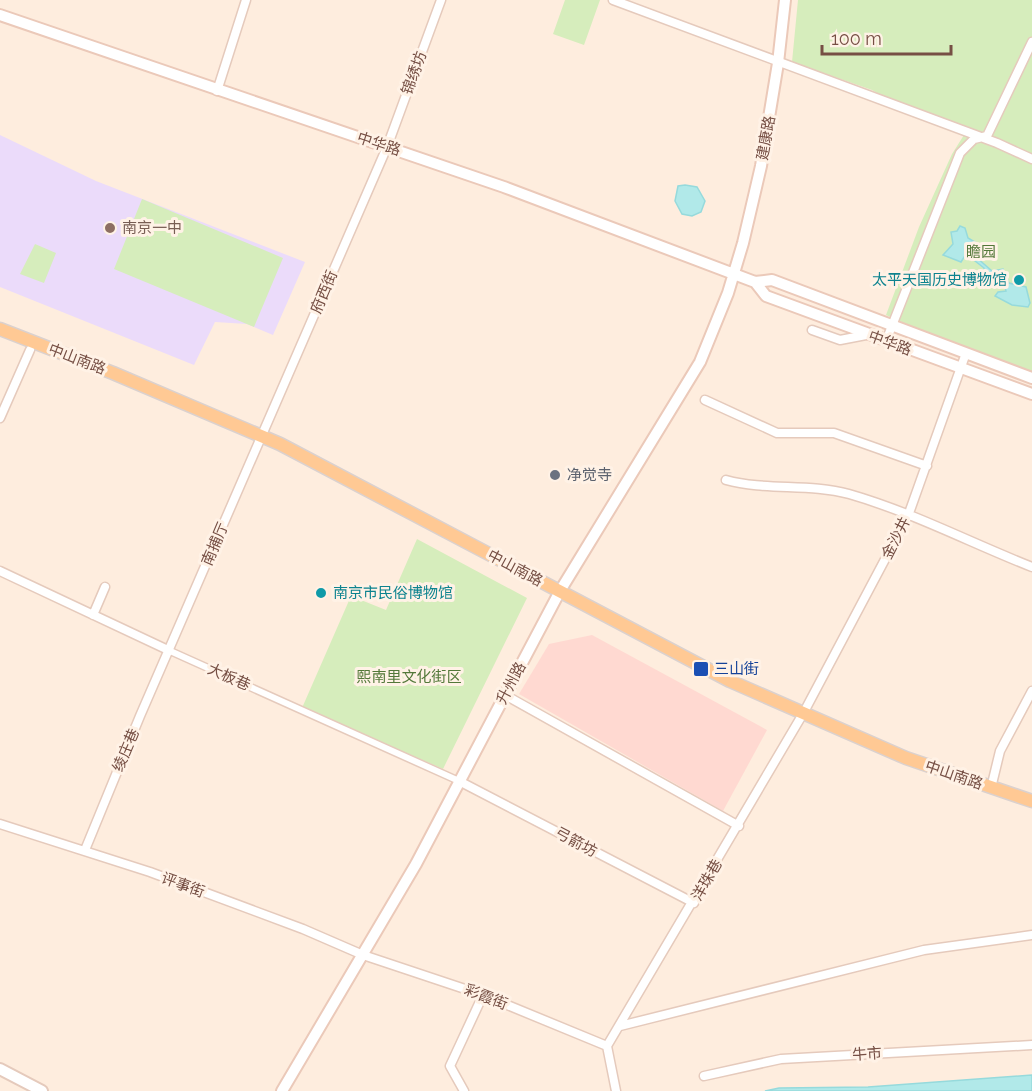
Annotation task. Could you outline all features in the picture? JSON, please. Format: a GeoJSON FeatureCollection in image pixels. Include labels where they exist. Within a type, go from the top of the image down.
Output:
{"type":"FeatureCollection","features":[{"type":"Feature","properties":{"kind":"main road","name":"建康路"},"geometry":{"type":"LineString","coordinates":[[735,273],[761,166],[778,63],[785,0]]}},
{"type":"Feature","properties":{"kind":"main road","name":"中华路"},"geometry":{"type":"LineString","coordinates":[[0,15],[217,91],[387,147],[735,273],[755,282],[765,296],[1032,394]]}},
{"type":"Feature","properties":{"kind":"main road","name":"升州路"},"geometry":{"type":"LineString","coordinates":[[282,1091],[363,955],[560,591],[700,362],[735,273]]}},
{"type":"Feature","properties":{"kind":"main road","name":"中华路"},"geometry":{"type":"LineString","coordinates":[[755,282],[772,280],[1032,378]]}},
{"type":"Feature","properties":{"kind":"main road","name":"中山南路"},"geometry":{"type":"LineString","coordinates":[[0,329],[113,373],[261,437],[730,681],[906,758],[1032,801]]}},
{"type":"Feature","properties":{"kind":"main road"},"geometry":{"type":"LineString","coordinates":[[0,1069],[42,1091]]}},
{"type":"Feature","properties":{"kind":"street"},"geometry":{"type":"LineString","coordinates":[[217,91],[246,0]]}},
{"type":"Feature","properties":{"kind":"street","name":"锦绣坊"},"geometry":{"type":"LineString","coordinates":[[387,147],[441,0]]}},
{"type":"Feature","properties":{"kind":"street"},"geometry":{"type":"LineString","coordinates":[[613,0],[984,138],[1032,159]]}},
{"type":"Feature","properties":{"kind":"street"},"geometry":{"type":"LineString","coordinates":[[984,138],[1011,89],[1032,42]]}},
{"type":"Feature","properties":{"kind":"street"},"geometry":{"type":"LineString","coordinates":[[886,341],[960,153],[974,139],[984,138]]}},
{"type":"Feature","properties":{"kind":"street","name":"府西街"},"geometry":{"type":"LineString","coordinates":[[261,437],[387,147]]}},
{"type":"Feature","properties":{"kind":"street"},"geometry":{"type":"LineString","coordinates":[[812,330],[840,340],[857,335],[869,335]]}},
{"type":"Feature","properties":{"kind":"street"},"geometry":{"type":"LineString","coordinates":[[0,418],[30,350]]}},
{"type":"Feature","properties":{"kind":"street","name":"金沙井"},"geometry":{"type":"LineString","coordinates":[[804,712],[908,516],[966,353]]}},
{"type":"Feature","properties":{"kind":"street"},"geometry":{"type":"LineString","coordinates":[[705,400],[777,433],[834,433],[927,466]]}},
{"type":"Feature","properties":{"kind":"street","name":"南捕厅"},"geometry":{"type":"LineString","coordinates":[[168,650],[261,437]]}},
{"type":"Feature","properties":{"kind":"street"},"geometry":{"type":"LineString","coordinates":[[726,480],[749,486],[846,494],[908,516],[1032,567]]}},
{"type":"Feature","properties":{"kind":"street","name":"大板巷"},"geometry":{"type":"LineString","coordinates":[[0,571],[168,650],[459,781]]}},
{"type":"Feature","properties":{"kind":"street"},"geometry":{"type":"LineString","coordinates":[[93,615],[105,587]]}},
{"type":"Feature","properties":{"kind":"street","name":"绫庄巷"},"geometry":{"type":"LineString","coordinates":[[85,850],[168,650]]}},
{"type":"Feature","properties":{"kind":"street"},"geometry":{"type":"LineString","coordinates":[[991,788],[1000,751],[1032,691]]}},
{"type":"Feature","properties":{"kind":"street"},"geometry":{"type":"LineString","coordinates":[[505,695],[739,826]]}},
{"type":"Feature","properties":{"kind":"street","name":"洋珠巷"},"geometry":{"type":"LineString","coordinates":[[607,1046],[694,903],[804,712]]}},
{"type":"Feature","properties":{"kind":"street","name":"弓箭坊"},"geometry":{"type":"LineString","coordinates":[[459,781],[694,903]]}},
{"type":"Feature","properties":{"kind":"street","name":"评事街"},"geometry":{"type":"LineString","coordinates":[[0,824],[85,850],[303,929],[363,955]]}},
{"type":"Feature","properties":{"kind":"street"},"geometry":{"type":"LineString","coordinates":[[620,1026],[924,950],[1032,934]]}},
{"type":"Feature","properties":{"kind":"street","name":"彩霞街"},"geometry":{"type":"LineString","coordinates":[[363,955],[483,994],[607,1046]]}},
{"type":"Feature","properties":{"kind":"street"},"geometry":{"type":"LineString","coordinates":[[462,1090],[450,1066],[483,994]]}},
{"type":"Feature","properties":{"kind":"street","name":"牛市"},"geometry":{"type":"LineString","coordinates":[[704,1076],[781,1059],[1032,1045]]}},
{"type":"Feature","properties":{"kind":"street"},"geometry":{"type":"LineString","coordinates":[[607,1046],[616,1091]]}},
{"type":"Feature","properties":{"kind":"shaded area","name":"南京一中"},"geometry":{"type":"Polygon","coordinates":[[[0,135],[96,181],[305,262],[273,335],[247,324],[215,322],[194,365],[0,287],[0,135]]]}},
{"type":"Feature","properties":{"kind":"shaded area"},"geometry":{"type":"Polygon","coordinates":[[[592,635],[767,730],[723,811],[519,694],[549,644],[592,635]]]}},
{"type":"Feature","properties":{"kind":"green space"},"geometry":{"type":"Polygon","coordinates":[[[565,0],[600,0],[584,45],[553,34],[565,0]]]}},
{"type":"Feature","properties":{"kind":"green space","name":"瞻园"},"geometry":{"type":"Polygon","coordinates":[[[798,0],[1032,0],[1032,380],[886,315],[919,227],[952,154],[969,127],[898,105],[872,90],[792,62],[798,0]]]}},
{"type":"Feature","properties":{"kind":"green space"},"geometry":{"type":"Polygon","coordinates":[[[142,199],[283,258],[254,327],[114,269],[142,199]]]}},
{"type":"Feature","properties":{"kind":"green space"},"geometry":{"type":"Polygon","coordinates":[[[35,244],[56,253],[44,283],[20,274],[35,244]]]}},
{"type":"Feature","properties":{"kind":"green space","name":"熙南里文化街区"},"geometry":{"type":"Polygon","coordinates":[[[417,539],[527,598],[443,769],[302,708],[351,596],[386,610],[417,539]]]}},
{"type":"Feature","properties":{"kind":"water"},"geometry":{"type":"Polygon","coordinates":[[[678,186],[697,187],[705,201],[701,212],[692,216],[682,214],[675,201],[678,186]]]}},
{"type":"Feature","properties":{"kind":"water"},"geometry":{"type":"Polygon","coordinates":[[[960,226],[965,228],[968,238],[978,244],[976,257],[992,271],[1003,269],[1009,283],[1026,287],[1030,303],[1028,307],[1012,305],[995,296],[998,292],[1006,291],[1004,283],[978,276],[984,272],[984,268],[966,254],[961,262],[943,255],[953,244],[951,232],[957,231],[960,226]]]}},
{"type":"Feature","properties":{"kind":"water"},"geometry":{"type":"Polygon","coordinates":[[[1032,1075],[1032,1091],[765,1091],[779,1088],[868,1087],[1032,1075]]]}},
{"type":"Feature","properties":{"kind":"place","name":"南京一中"},"geometry":{"type":"Point","coordinates":[110,228]}},
{"type":"Feature","properties":{"kind":"place","name":"太平天国历史博物馆"},"geometry":{"type":"Point","coordinates":[1019,280]}},
{"type":"Feature","properties":{"kind":"place","name":"净觉寺"},"geometry":{"type":"Point","coordinates":[555,475]}},
{"type":"Feature","properties":{"kind":"place","name":"南京市民俗博物馆"},"geometry":{"type":"Point","coordinates":[321,593]}},
{"type":"Feature","properties":{"kind":"place","name":"三山街"},"geometry":{"type":"Point","coordinates":[701,669]}}]}
